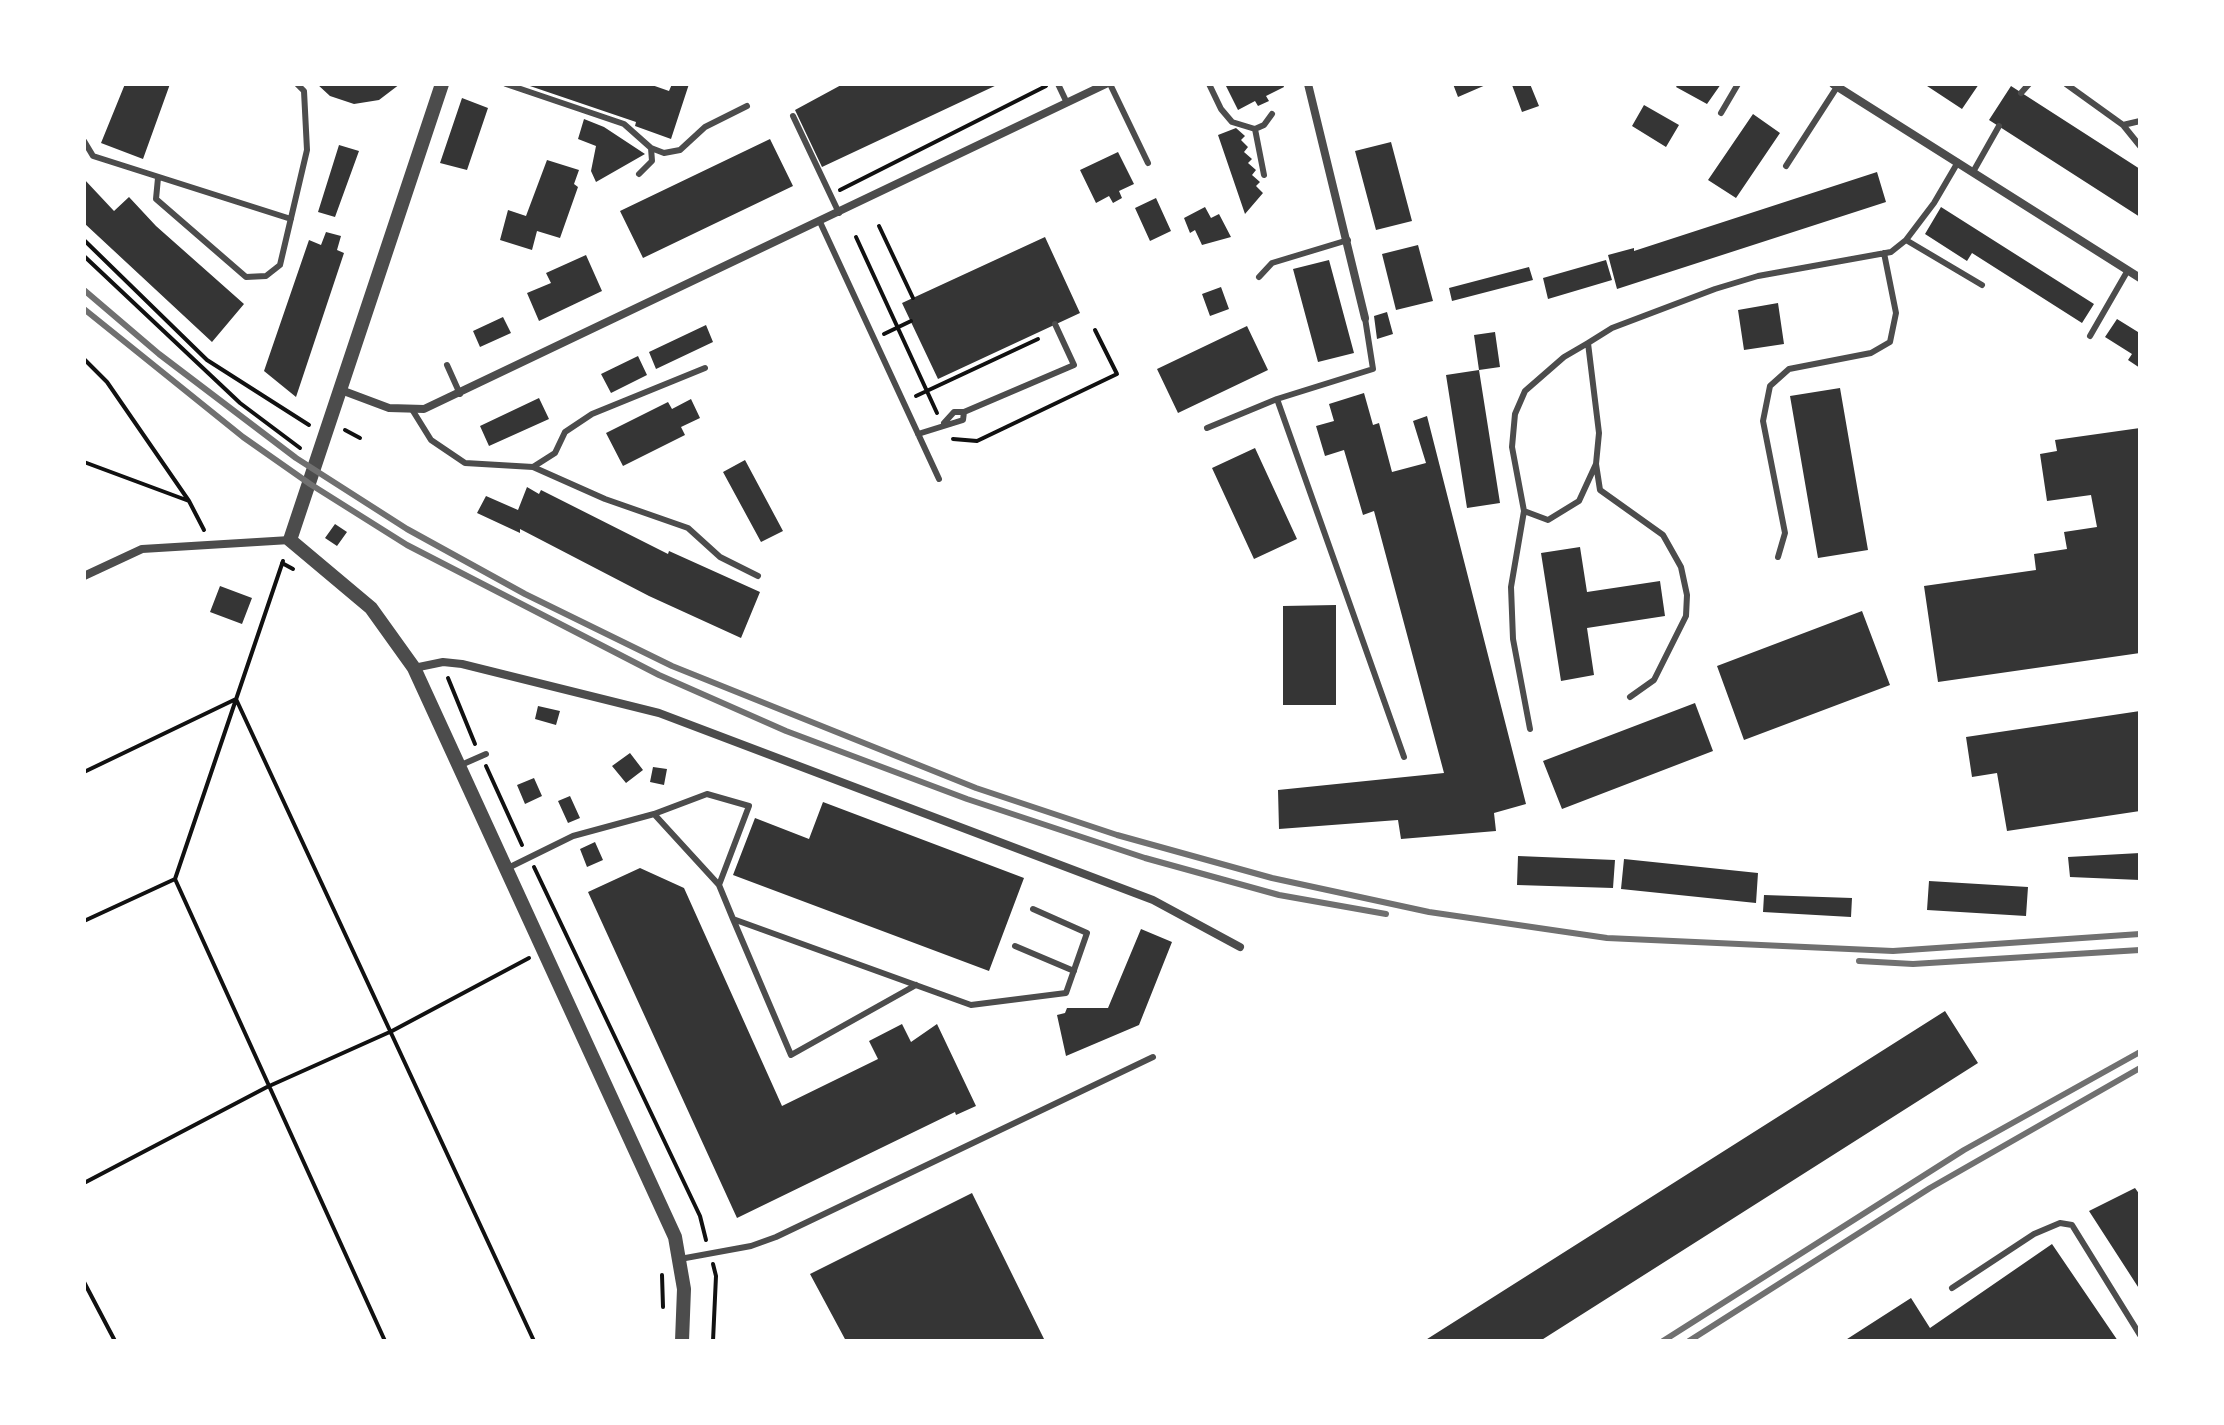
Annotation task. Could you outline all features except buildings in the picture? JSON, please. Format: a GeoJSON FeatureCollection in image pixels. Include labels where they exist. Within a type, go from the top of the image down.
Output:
{"type":"FeatureCollection","features":[{"type":"Feature","properties":{"kind":"street"},"geometry":{"type":"LineString","coordinates":[[290,540],[442,84]]}},
{"type":"Feature","properties":{"kind":"street"},"geometry":{"type":"LineString","coordinates":[[341,390],[389,408],[413,411],[460,394],[1108,84]]}},
{"type":"Feature","properties":{"kind":"street"},"geometry":{"type":"LineString","coordinates":[[1308,84],[1365,318]]}},
{"type":"Feature","properties":{"kind":"street"},"geometry":{"type":"LineString","coordinates":[[1835,85],[2140,278]]}},
{"type":"Feature","properties":{"kind":"street"},"geometry":{"type":"LineString","coordinates":[[84,576],[142,549],[290,540],[371,608],[414,668],[660,1201],[680,1259],[682,1341]]}},
{"type":"Feature","properties":{"kind":"street"},"geometry":{"type":"LineString","coordinates":[[414,668],[443,662],[477,667],[659,713],[1153,900],[1240,947]]}},
{"type":"Feature","properties":{"kind":"lane"},"geometry":{"type":"LineString","coordinates":[[158,178],[156,199],[246,277],[266,276],[280,265],[307,150],[304,91],[297,84]]}},
{"type":"Feature","properties":{"kind":"lane"},"geometry":{"type":"LineString","coordinates":[[506,84],[624,124],[651,148],[664,153],[680,150],[705,127],[747,106]]}},
{"type":"Feature","properties":{"kind":"lane"},"geometry":{"type":"LineString","coordinates":[[1058,84],[1067,103]]}},
{"type":"Feature","properties":{"kind":"lane"},"geometry":{"type":"LineString","coordinates":[[1108,84],[1148,163]]}},
{"type":"Feature","properties":{"kind":"lane"},"geometry":{"type":"LineString","coordinates":[[1209,84],[1221,109],[1232,122],[1255,129],[1264,125],[1272,114]]}},
{"type":"Feature","properties":{"kind":"lane"},"geometry":{"type":"LineString","coordinates":[[1721,113],[1738,84]]}},
{"type":"Feature","properties":{"kind":"lane"},"geometry":{"type":"LineString","coordinates":[[2021,93],[2029,84]]}},
{"type":"Feature","properties":{"kind":"lane"},"geometry":{"type":"LineString","coordinates":[[2066,84],[2123,125],[2140,146]]}},
{"type":"Feature","properties":{"kind":"lane"},"geometry":{"type":"LineString","coordinates":[[1786,166],[1835,85]]}},
{"type":"Feature","properties":{"kind":"lane"},"geometry":{"type":"LineString","coordinates":[[793,116],[839,213]]}},
{"type":"Feature","properties":{"kind":"lane"},"geometry":{"type":"LineString","coordinates":[[2123,125],[2140,121]]}},
{"type":"Feature","properties":{"kind":"lane"},"geometry":{"type":"LineString","coordinates":[[1973,172],[1999,126]]}},
{"type":"Feature","properties":{"kind":"lane"},"geometry":{"type":"LineString","coordinates":[[1255,129],[1264,175]]}},
{"type":"Feature","properties":{"kind":"lane"},"geometry":{"type":"LineString","coordinates":[[84,141],[93,156],[291,219]]}},
{"type":"Feature","properties":{"kind":"lane"},"geometry":{"type":"LineString","coordinates":[[639,174],[652,161],[651,148]]}},
{"type":"Feature","properties":{"kind":"lane"},"geometry":{"type":"LineString","coordinates":[[1530,729],[1513,639],[1511,587],[1524,511],[1512,447],[1515,414],[1525,391],[1564,357],[1612,328],[1758,276],[1884,253],[1906,240],[1934,203],[1958,162]]}},
{"type":"Feature","properties":{"kind":"lane"},"geometry":{"type":"LineString","coordinates":[[820,222],[874,340],[887,357],[903,403],[939,479]]}},
{"type":"Feature","properties":{"kind":"lane"},"geometry":{"type":"LineString","coordinates":[[1259,277],[1272,263],[1348,240]]}},
{"type":"Feature","properties":{"kind":"lane"},"geometry":{"type":"LineString","coordinates":[[1906,240],[1982,285]]}},
{"type":"Feature","properties":{"kind":"lane"},"geometry":{"type":"LineString","coordinates":[[1778,557],[1785,533],[1763,421],[1770,386],[1789,369],[1871,353],[1890,342],[1896,313],[1884,253]]}},
{"type":"Feature","properties":{"kind":"lane"},"geometry":{"type":"LineString","coordinates":[[2090,336],[2128,270]]}},
{"type":"Feature","properties":{"kind":"lane"},"geometry":{"type":"LineString","coordinates":[[1207,428],[1277,399],[1373,369],[1365,318]]}},
{"type":"Feature","properties":{"kind":"lane"},"geometry":{"type":"LineString","coordinates":[[918,434],[943,423],[954,412],[964,412],[1074,365],[1055,324]]}},
{"type":"Feature","properties":{"kind":"lane"},"geometry":{"type":"LineString","coordinates":[[1588,343],[1599,433],[1596,464],[1600,490],[1663,535],[1681,567],[1687,595],[1686,616],[1654,680],[1630,697]]}},
{"type":"Feature","properties":{"kind":"lane"},"geometry":{"type":"LineString","coordinates":[[447,365],[460,394]]}},
{"type":"Feature","properties":{"kind":"lane"},"geometry":{"type":"LineString","coordinates":[[533,467],[555,453],[565,432],[592,414],[705,368]]}},
{"type":"Feature","properties":{"kind":"lane"},"geometry":{"type":"LineString","coordinates":[[1277,399],[1404,757]]}},
{"type":"Feature","properties":{"kind":"lane"},"geometry":{"type":"LineString","coordinates":[[413,411],[431,440],[465,463],[533,467],[605,499],[688,528],[720,557],[758,576]]}},
{"type":"Feature","properties":{"kind":"lane"},"geometry":{"type":"LineString","coordinates":[[1524,511],[1548,520],[1579,501],[1596,464]]}},
{"type":"Feature","properties":{"kind":"lane"},"geometry":{"type":"LineString","coordinates":[[461,765],[483,755]]}},
{"type":"Feature","properties":{"kind":"lane"},"geometry":{"type":"LineString","coordinates":[[508,868],[573,836],[654,814],[707,794],[749,806],[719,885]]}},
{"type":"Feature","properties":{"kind":"lane"},"geometry":{"type":"LineString","coordinates":[[654,814],[719,885],[791,1055],[916,985]]}},
{"type":"Feature","properties":{"kind":"lane"},"geometry":{"type":"LineString","coordinates":[[733,919],[971,1005],[1066,993],[1087,933],[1033,909]]}},
{"type":"Feature","properties":{"kind":"lane"},"geometry":{"type":"LineString","coordinates":[[1015,946],[1074,971]]}},
{"type":"Feature","properties":{"kind":"lane"},"geometry":{"type":"LineString","coordinates":[[680,1259],[751,1246],[776,1237],[1153,1057]]}},
{"type":"Feature","properties":{"kind":"lane"},"geometry":{"type":"LineString","coordinates":[[1952,1288],[2034,1234],[2060,1223],[2072,1225],[2140,1335]]}},
{"type":"Feature","properties":{"kind":"path"},"geometry":{"type":"LineString","coordinates":[[831,194],[1050,84]]}},
{"type":"Feature","properties":{"kind":"path"},"geometry":{"type":"LineString","coordinates":[[879,226],[913,298]]}},
{"type":"Feature","properties":{"kind":"path"},"geometry":{"type":"LineString","coordinates":[[856,237],[949,439],[977,441],[1117,374],[1095,330]]}},
{"type":"Feature","properties":{"kind":"path"},"geometry":{"type":"LineString","coordinates":[[84,240],[207,360],[309,425]]}},
{"type":"Feature","properties":{"kind":"path"},"geometry":{"type":"LineString","coordinates":[[84,256],[240,403],[300,448]]}},
{"type":"Feature","properties":{"kind":"path"},"geometry":{"type":"LineString","coordinates":[[874,340],[911,321]]}},
{"type":"Feature","properties":{"kind":"path"},"geometry":{"type":"LineString","coordinates":[[903,403],[1038,339]]}},
{"type":"Feature","properties":{"kind":"path"},"geometry":{"type":"LineString","coordinates":[[84,359],[107,382],[189,501],[211,543]]}},
{"type":"Feature","properties":{"kind":"path"},"geometry":{"type":"LineString","coordinates":[[84,462],[189,501]]}},
{"type":"Feature","properties":{"kind":"path"},"geometry":{"type":"LineString","coordinates":[[290,540],[175,879],[385,1341]]}},
{"type":"Feature","properties":{"kind":"path"},"geometry":{"type":"LineString","coordinates":[[282,563],[303,576]]}},
{"type":"Feature","properties":{"kind":"path"},"geometry":{"type":"LineString","coordinates":[[443,662],[529,858],[700,1216],[716,1276],[713,1341]]}},
{"type":"Feature","properties":{"kind":"path"},"geometry":{"type":"LineString","coordinates":[[84,772],[236,699]]}},
{"type":"Feature","properties":{"kind":"path"},"geometry":{"type":"LineString","coordinates":[[236,699],[534,1341]]}},
{"type":"Feature","properties":{"kind":"path"},"geometry":{"type":"LineString","coordinates":[[84,921],[175,879]]}},
{"type":"Feature","properties":{"kind":"path"},"geometry":{"type":"LineString","coordinates":[[522,944],[535,972]]}},
{"type":"Feature","properties":{"kind":"path"},"geometry":{"type":"LineString","coordinates":[[84,1183],[267,1087],[392,1031],[529,958]]}},
{"type":"Feature","properties":{"kind":"path"},"geometry":{"type":"LineString","coordinates":[[661,1265],[663,1310]]}},
{"type":"Feature","properties":{"kind":"path"},"geometry":{"type":"LineString","coordinates":[[84,1282],[115,1341]]}},
{"type":"Feature","properties":{"kind":"railway"},"geometry":{"type":"LineString","coordinates":[[84,290],[159,354],[296,458],[407,529],[525,594],[672,666],[976,788],[1117,835],[1272,878],[1429,912],[1607,938],[1893,951],[2140,934]]}},
{"type":"Feature","properties":{"kind":"railway"},"geometry":{"type":"LineString","coordinates":[[84,309],[243,437],[310,484],[407,545],[659,675],[786,731],[967,799],[1145,858],[1279,895],[1386,914]]}},
{"type":"Feature","properties":{"kind":"railway"},"geometry":{"type":"LineString","coordinates":[[1859,961],[1913,964],[2140,950]]}},
{"type":"Feature","properties":{"kind":"railway"},"geometry":{"type":"LineString","coordinates":[[1663,1341],[1964,1150],[2140,1052]]}},
{"type":"Feature","properties":{"kind":"railway"},"geometry":{"type":"LineString","coordinates":[[1689,1341],[1930,1188],[2140,1068]]}}]}
